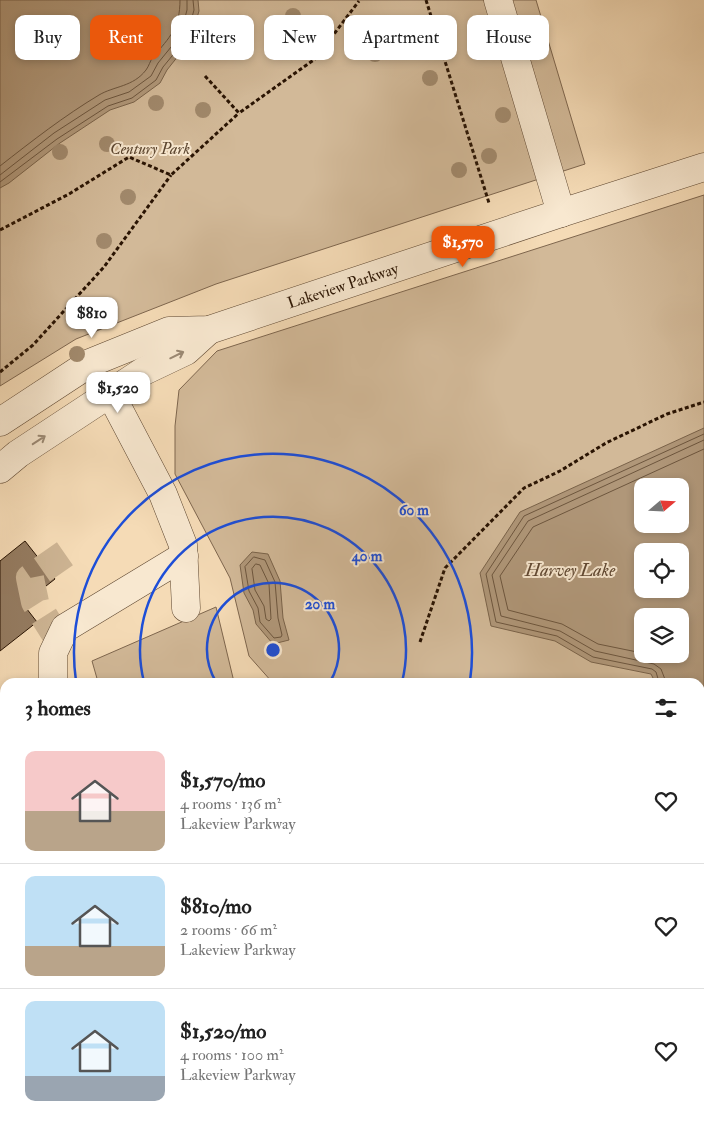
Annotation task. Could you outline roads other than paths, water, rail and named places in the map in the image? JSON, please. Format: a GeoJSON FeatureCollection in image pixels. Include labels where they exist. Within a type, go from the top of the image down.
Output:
{"type":"FeatureCollection","features":[{"type":"Feature","properties":{"kind":"street"},"geometry":{"type":"LineString","coordinates":[[498,0],[561,213]]}},
{"type":"Feature","properties":{"kind":"street","name":"Lakeview Parkway"},"geometry":{"type":"LineString","coordinates":[[0,422],[90,363],[169,331],[209,330],[704,167]]}},
{"type":"Feature","properties":{"kind":"street","name":"Lakeview Parkway"},"geometry":{"type":"LineString","coordinates":[[0,469],[18,454],[144,371],[186,350],[209,330]]}},
{"type":"Feature","properties":{"kind":"street"},"geometry":{"type":"LineString","coordinates":[[110,393],[163,494],[183,545],[186,608]]}},
{"type":"Feature","properties":{"kind":"street"},"geometry":{"type":"LineString","coordinates":[[53,678],[53,653],[65,628],[184,556]]}},
{"type":"Feature","properties":{"kind":"water"},"geometry":{"type":"Polygon","coordinates":[[[0,0],[198,0],[198,15],[171,15],[171,60],[175,60],[160,83],[134,102],[110,110],[60,143],[0,188],[0,0]]]}},
{"type":"Feature","properties":{"kind":"water","name":"Harvey Lake"},"geometry":{"type":"Polygon","coordinates":[[[704,428],[704,678],[653,678],[651,674],[591,662],[555,641],[491,626],[480,573],[520,512],[704,428]]]}},
{"type":"Feature","properties":{"kind":"water"},"geometry":{"type":"Polygon","coordinates":[[[252,552],[268,554],[280,581],[283,618],[289,640],[273,644],[256,624],[253,610],[244,593],[240,565],[252,552]]]}},
{"type":"Feature","properties":{"kind":"tunnel"},"geometry":{"type":"LineString","coordinates":[[59,640],[35,602],[30,578],[76,546]]}},
{"type":"Feature","properties":{"kind":"park label","name":"Century Park"},"geometry":{"type":"Point","coordinates":[150,149]}}]}
